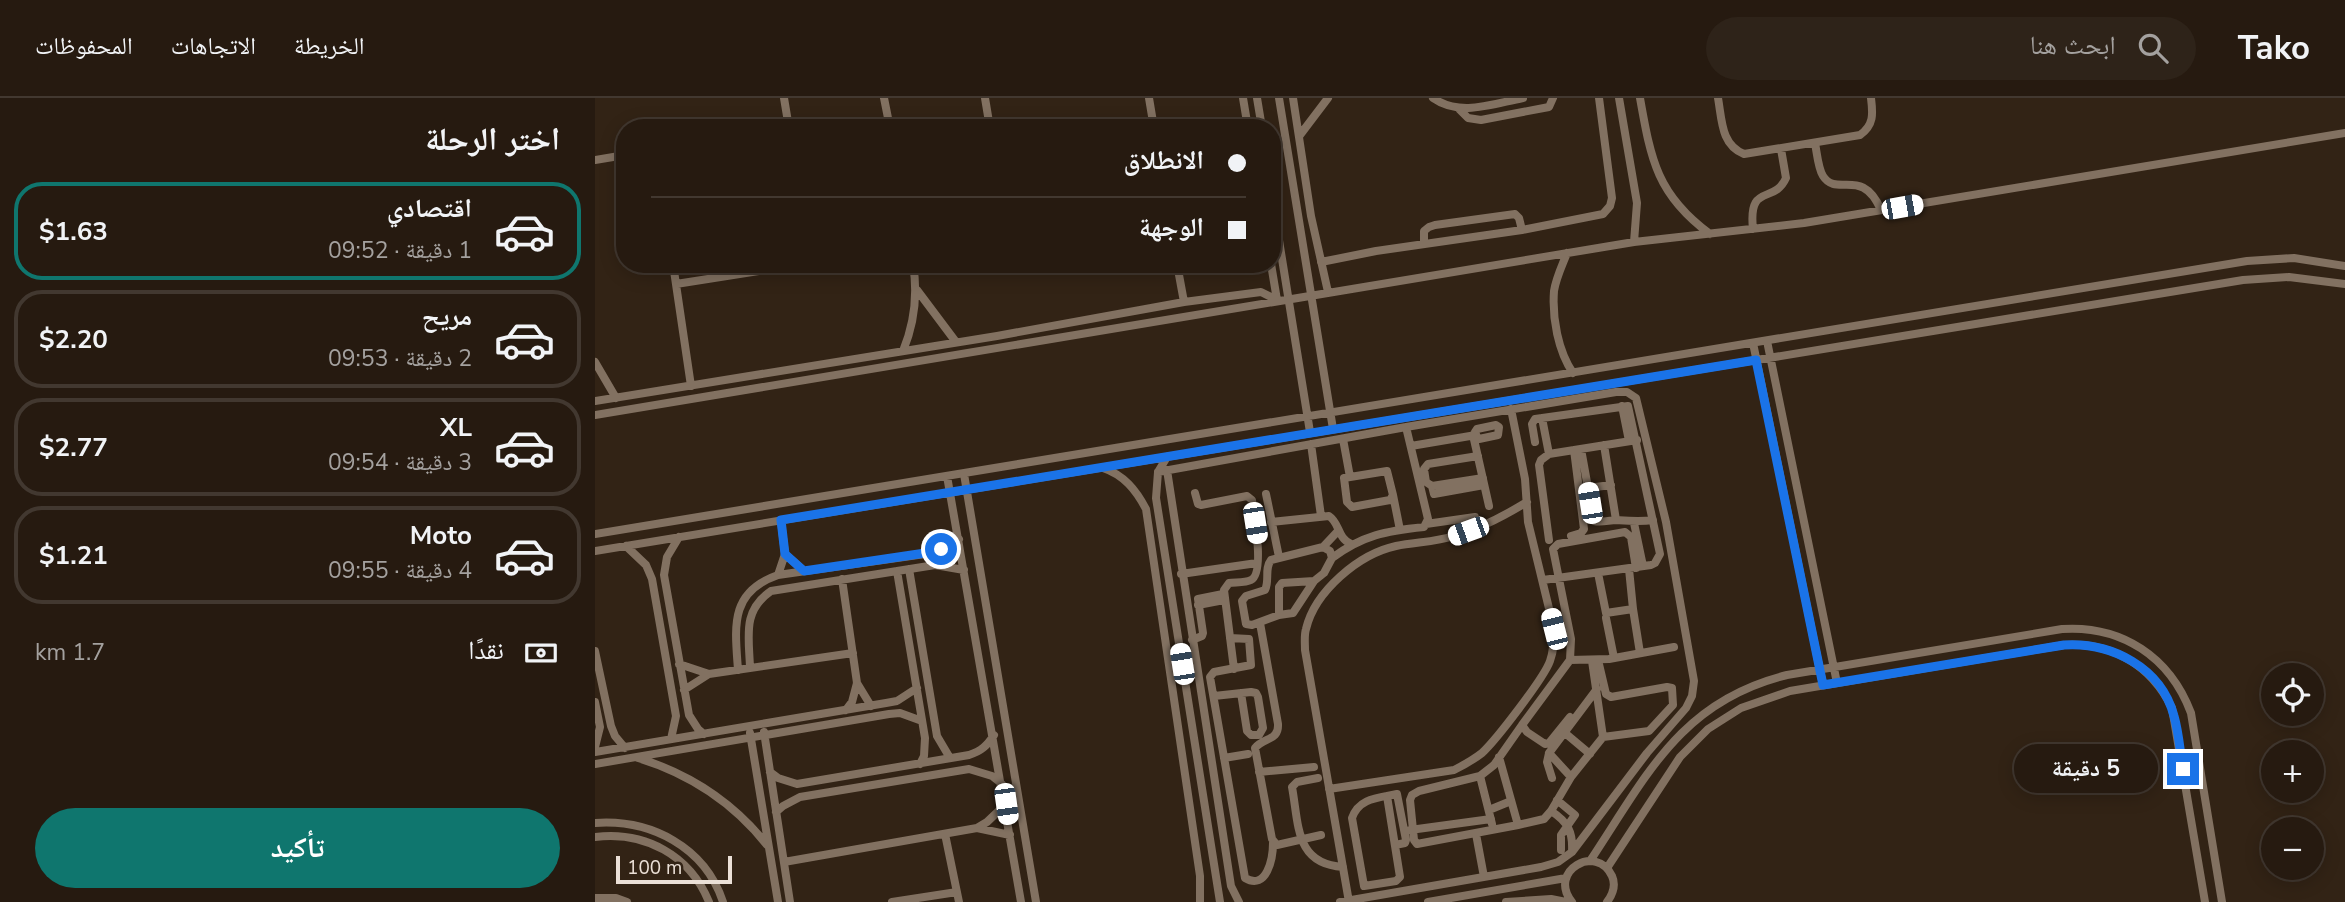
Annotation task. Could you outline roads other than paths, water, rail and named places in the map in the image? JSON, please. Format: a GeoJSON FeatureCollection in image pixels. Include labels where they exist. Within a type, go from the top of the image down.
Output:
{"type":"FeatureCollection","features":[{"type":"Feature","properties":{"kind":"street"},"geometry":{"type":"LineString","coordinates":[[785,98],[786,119]]}},
{"type":"Feature","properties":{"kind":"street"},"geometry":{"type":"LineString","coordinates":[[884,98],[888,119]]}},
{"type":"Feature","properties":{"kind":"street"},"geometry":{"type":"LineString","coordinates":[[985,98],[988,119]]}},
{"type":"Feature","properties":{"kind":"street"},"geometry":{"type":"LineString","coordinates":[[1149,98],[1152,119]]}},
{"type":"Feature","properties":{"kind":"street"},"geometry":{"type":"LineString","coordinates":[[1243,98],[1246,119]]}},
{"type":"Feature","properties":{"kind":"street"},"geometry":{"type":"LineString","coordinates":[[1257,98],[1260,119]]}},
{"type":"Feature","properties":{"kind":"street"},"geometry":{"type":"LineString","coordinates":[[1279,98],[1333,429]]}},
{"type":"Feature","properties":{"kind":"street"},"geometry":{"type":"LineString","coordinates":[[1293,98],[1311,216],[1328,292]]}},
{"type":"Feature","properties":{"kind":"street"},"geometry":{"type":"LineString","coordinates":[[1300,135],[1328,98]]}},
{"type":"Feature","properties":{"kind":"street"},"geometry":{"type":"LineString","coordinates":[[1433,98],[1459,109],[1523,98]]}},
{"type":"Feature","properties":{"kind":"street"},"geometry":{"type":"LineString","coordinates":[[1459,109],[1468,118],[1481,120],[1545,108],[1551,104],[1553,98]]}},
{"type":"Feature","properties":{"kind":"street"},"geometry":{"type":"LineString","coordinates":[[1321,262],[1376,251],[1522,230],[1603,214],[1610,206],[1611,189],[1599,98]]}},
{"type":"Feature","properties":{"kind":"street"},"geometry":{"type":"LineString","coordinates":[[1619,98],[1637,203],[1634,242]]}},
{"type":"Feature","properties":{"kind":"street"},"geometry":{"type":"LineString","coordinates":[[1640,98],[1653,159],[1662,181],[1683,211],[1710,234]]}},
{"type":"Feature","properties":{"kind":"street"},"geometry":{"type":"LineString","coordinates":[[1718,98],[1728,143],[1734,150],[1744,154],[1860,135],[1867,130],[1873,114],[1871,98]]}},
{"type":"Feature","properties":{"kind":"street"},"geometry":{"type":"LineString","coordinates":[[595,415],[1634,242],[1753,229],[1881,210],[2345,133]]}},
{"type":"Feature","properties":{"kind":"street"},"geometry":{"type":"LineString","coordinates":[[1815,143],[1825,179],[1835,184],[1866,187],[1876,197],[1881,210]]}},
{"type":"Feature","properties":{"kind":"street"},"geometry":{"type":"LineString","coordinates":[[1753,229],[1753,205],[1756,200],[1781,186],[1786,178],[1781,149]]}},
{"type":"Feature","properties":{"kind":"street"},"geometry":{"type":"LineString","coordinates":[[595,160],[616,156]]}},
{"type":"Feature","properties":{"kind":"street"},"geometry":{"type":"LineString","coordinates":[[1425,244],[1424,231],[1435,225],[1515,215],[1519,218],[1522,230]]}},
{"type":"Feature","properties":{"kind":"street"},"geometry":{"type":"LineString","coordinates":[[1567,253],[1554,292],[1558,338],[1564,360],[1573,373]]}},
{"type":"Feature","properties":{"kind":"street"},"geometry":{"type":"LineString","coordinates":[[1281,254],[1310,432]]}},
{"type":"Feature","properties":{"kind":"street"},"geometry":{"type":"LineString","coordinates":[[595,534],[2247,261],[2294,258],[2345,266]]}},
{"type":"Feature","properties":{"kind":"street"},"geometry":{"type":"LineString","coordinates":[[674,273],[691,386]]}},
{"type":"Feature","properties":{"kind":"street"},"geometry":{"type":"LineString","coordinates":[[676,284],[746,273]]}},
{"type":"Feature","properties":{"kind":"street"},"geometry":{"type":"LineString","coordinates":[[903,351],[914,316],[917,290],[914,273]]}},
{"type":"Feature","properties":{"kind":"street"},"geometry":{"type":"LineString","coordinates":[[1179,273],[1184,302]]}},
{"type":"Feature","properties":{"kind":"street"},"geometry":{"type":"LineString","coordinates":[[1272,273],[1277,300]]}},
{"type":"Feature","properties":{"kind":"street"},"geometry":{"type":"LineString","coordinates":[[595,551],[2258,278],[2304,277],[2345,284]]}},
{"type":"Feature","properties":{"kind":"street"},"geometry":{"type":"LineString","coordinates":[[917,290],[955,342]]}},
{"type":"Feature","properties":{"kind":"street"},"geometry":{"type":"LineString","coordinates":[[595,401],[1184,302],[1261,292],[1277,300]]}},
{"type":"Feature","properties":{"kind":"street"},"geometry":{"type":"LineString","coordinates":[[1767,341],[1837,683]]}},
{"type":"Feature","properties":{"kind":"street"},"geometry":{"type":"LineString","coordinates":[[1753,343],[1823,685]]}},
{"type":"Feature","properties":{"kind":"street"},"geometry":{"type":"LineString","coordinates":[[595,362],[616,398]]}},
{"type":"Feature","properties":{"kind":"street"},"geometry":{"type":"LineString","coordinates":[[1163,471],[1616,392],[1627,392],[1636,398],[1666,522],[1694,681],[1692,696],[1686,708],[1631,774],[1572,852],[1558,862],[1346,902],[1343,867],[1305,650],[1305,630],[1312,612],[1335,581],[1371,553],[1454,536],[1506,515],[1527,502]]}},
{"type":"Feature","properties":{"kind":"street"},"geometry":{"type":"LineString","coordinates":[[1535,442],[1533,421],[1622,406],[1633,440],[1660,554],[1655,563],[1636,568],[1543,580]]}},
{"type":"Feature","properties":{"kind":"street"},"geometry":{"type":"LineString","coordinates":[[1329,789],[1454,770],[1470,762],[1484,751],[1542,676],[1550,661],[1554,629],[1533,542],[1525,479],[1511,409]]}},
{"type":"Feature","properties":{"kind":"street"},"geometry":{"type":"LineString","coordinates":[[1542,418],[1549,454]]}},
{"type":"Feature","properties":{"kind":"street"},"geometry":{"type":"LineString","coordinates":[[1406,427],[1426,524]]}},
{"type":"Feature","properties":{"kind":"street"},"geometry":{"type":"LineString","coordinates":[[1411,446],[1475,435],[1489,506]]}},
{"type":"Feature","properties":{"kind":"street"},"geometry":{"type":"LineString","coordinates":[[1343,439],[1350,477]]}},
{"type":"Feature","properties":{"kind":"street"},"geometry":{"type":"LineString","coordinates":[[1549,540],[1539,465],[1541,460],[1549,454],[1633,440]]}},
{"type":"Feature","properties":{"kind":"street"},"geometry":{"type":"LineString","coordinates":[[1311,444],[1321,516]]}},
{"type":"Feature","properties":{"kind":"street"},"geometry":{"type":"LineString","coordinates":[[1604,445],[1616,520]]}},
{"type":"Feature","properties":{"kind":"street"},"geometry":{"type":"LineString","coordinates":[[1578,449],[1594,521],[1634,523],[1653,520]]}},
{"type":"Feature","properties":{"kind":"street"},"geometry":{"type":"LineString","coordinates":[[1533,542],[1577,535],[1584,529],[1578,449]]}},
{"type":"Feature","properties":{"kind":"street"},"geometry":{"type":"LineString","coordinates":[[1478,456],[1425,466],[1426,482],[1432,486],[1434,495],[1484,482]]}},
{"type":"Feature","properties":{"kind":"street"},"geometry":{"type":"LineString","coordinates":[[1167,457],[1155,489],[1157,507],[1220,902]]}},
{"type":"Feature","properties":{"kind":"street"},"geometry":{"type":"LineString","coordinates":[[1100,467],[1124,480],[1136,492],[1146,509],[1200,876],[1200,902]]}},
{"type":"Feature","properties":{"kind":"street"},"geometry":{"type":"LineString","coordinates":[[1163,471],[1231,886],[1239,902]]}},
{"type":"Feature","properties":{"kind":"street"},"geometry":{"type":"LineString","coordinates":[[1393,495],[1390,500],[1352,507],[1347,502],[1343,481],[1344,478],[1387,471],[1393,495],[1401,530]]}},
{"type":"Feature","properties":{"kind":"street"},"geometry":{"type":"LineString","coordinates":[[964,474],[1036,902]]}},
{"type":"Feature","properties":{"kind":"street"},"geometry":{"type":"LineString","coordinates":[[947,477],[1021,902]]}},
{"type":"Feature","properties":{"kind":"street"},"geometry":{"type":"LineString","coordinates":[[1588,488],[1611,485]]}},
{"type":"Feature","properties":{"kind":"street"},"geometry":{"type":"LineString","coordinates":[[1195,493],[1198,504],[1201,505],[1247,496],[1251,498],[1259,548],[1254,578],[1229,583],[1225,587],[1224,597],[1234,669]]}},
{"type":"Feature","properties":{"kind":"street"},"geometry":{"type":"LineString","coordinates":[[1266,494],[1279,557]]}},
{"type":"Feature","properties":{"kind":"street"},"geometry":{"type":"LineString","coordinates":[[1146,509],[1157,507]]}},
{"type":"Feature","properties":{"kind":"street"},"geometry":{"type":"LineString","coordinates":[[1271,522],[1332,517],[1343,539],[1351,544]]}},
{"type":"Feature","properties":{"kind":"street"},"geometry":{"type":"LineString","coordinates":[[1338,530],[1323,547],[1279,557],[1269,562],[1267,587],[1263,592],[1246,596],[1243,601],[1246,624],[1260,623],[1279,615],[1293,613],[1314,581],[1324,573],[1332,558],[1365,537],[1475,517]]}},
{"type":"Feature","properties":{"kind":"street"},"geometry":{"type":"LineString","coordinates":[[778,575],[785,554],[781,520]]}},
{"type":"Feature","properties":{"kind":"street"},"geometry":{"type":"LineString","coordinates":[[1634,523],[1636,568],[1633,609],[1640,653]]}},
{"type":"Feature","properties":{"kind":"street"},"geometry":{"type":"LineString","coordinates":[[1395,845],[1405,843],[1412,795],[1480,776],[1488,771],[1570,660],[1571,639],[1553,549],[1558,544],[1625,532],[1631,537],[1636,568]]}},
{"type":"Feature","properties":{"kind":"street"},"geometry":{"type":"LineString","coordinates":[[679,537],[667,557],[664,575],[687,706],[692,722],[704,734]]}},
{"type":"Feature","properties":{"kind":"street"},"geometry":{"type":"LineString","coordinates":[[738,670],[737,616],[742,601],[752,589],[765,580],[778,575],[932,552],[959,538]]}},
{"type":"Feature","properties":{"kind":"street"},"geometry":{"type":"LineString","coordinates":[[625,546],[642,559],[650,571],[675,709],[676,724],[671,739]]}},
{"type":"Feature","properties":{"kind":"street"},"geometry":{"type":"LineString","coordinates":[[1323,547],[1330,551],[1332,558]]}},
{"type":"Feature","properties":{"kind":"street"},"geometry":{"type":"LineString","coordinates":[[785,554],[804,571]]}},
{"type":"Feature","properties":{"kind":"street"},"geometry":{"type":"LineString","coordinates":[[1181,574],[1257,563]]}},
{"type":"Feature","properties":{"kind":"street"},"geometry":{"type":"LineString","coordinates":[[750,668],[749,620],[753,608],[771,591],[935,565],[964,570]]}},
{"type":"Feature","properties":{"kind":"street"},"geometry":{"type":"LineString","coordinates":[[1227,568],[1229,583]]}},
{"type":"Feature","properties":{"kind":"street"},"geometry":{"type":"LineString","coordinates":[[909,569],[937,736],[950,758]]}},
{"type":"Feature","properties":{"kind":"street"},"geometry":{"type":"LineString","coordinates":[[897,571],[925,738],[924,756],[920,764]]}},
{"type":"Feature","properties":{"kind":"street"},"geometry":{"type":"LineString","coordinates":[[1595,574],[1606,613],[1633,609]]}},
{"type":"Feature","properties":{"kind":"street"},"geometry":{"type":"LineString","coordinates":[[1595,574],[1612,659]]}},
{"type":"Feature","properties":{"kind":"street"},"geometry":{"type":"LineString","coordinates":[[842,579],[857,683],[852,702],[846,710]]}},
{"type":"Feature","properties":{"kind":"street"},"geometry":{"type":"LineString","coordinates":[[1267,587],[1279,587],[1286,582],[1314,581]]}},
{"type":"Feature","properties":{"kind":"street"},"geometry":{"type":"LineString","coordinates":[[1279,587],[1279,615]]}},
{"type":"Feature","properties":{"kind":"street"},"geometry":{"type":"LineString","coordinates":[[1192,640],[1203,633],[1198,598],[1224,597]]}},
{"type":"Feature","properties":{"kind":"street"},"geometry":{"type":"LineString","coordinates":[[1230,638],[1245,638],[1249,641],[1251,665],[1210,674],[1245,878],[1258,881],[1268,872],[1273,860],[1273,843],[1255,748],[1275,737],[1278,731],[1260,623]]}},
{"type":"Feature","properties":{"kind":"street"},"geometry":{"type":"LineString","coordinates":[[1590,861],[1659,757],[1677,736],[1699,715],[1727,697],[1759,682],[1820,669],[2062,629],[2098,630],[2121,637],[2142,648],[2168,671],[2181,691],[2190,712],[2222,902]]}},
{"type":"Feature","properties":{"kind":"street"},"geometry":{"type":"LineString","coordinates":[[1607,868],[1672,767],[1708,729],[1729,714],[1765,698],[1823,685],[2064,645],[2095,646],[2124,656],[2141,667],[2156,682],[2175,716],[2205,902]]}},
{"type":"Feature","properties":{"kind":"street"},"geometry":{"type":"LineString","coordinates":[[1570,660],[1612,659],[1674,647]]}},
{"type":"Feature","properties":{"kind":"street"},"geometry":{"type":"LineString","coordinates":[[595,651],[611,726],[625,748]]}},
{"type":"Feature","properties":{"kind":"street"},"geometry":{"type":"LineString","coordinates":[[684,690],[709,674],[853,653]]}},
{"type":"Feature","properties":{"kind":"street"},"geometry":{"type":"LineString","coordinates":[[1595,660],[1597,705],[1603,737]]}},
{"type":"Feature","properties":{"kind":"street"},"geometry":{"type":"LineString","coordinates":[[1387,796],[1400,877],[1364,886],[1352,818],[1359,805],[1366,800],[1397,794],[1409,830],[1417,844],[1544,819],[1571,777],[1603,737],[1649,731],[1673,705],[1672,688],[1667,687],[1611,697],[1606,694],[1595,660]]}},
{"type":"Feature","properties":{"kind":"street"},"geometry":{"type":"LineString","coordinates":[[679,664],[709,674]]}},
{"type":"Feature","properties":{"kind":"street"},"geometry":{"type":"LineString","coordinates":[[857,683],[871,706]]}},
{"type":"Feature","properties":{"kind":"street"},"geometry":{"type":"LineString","coordinates":[[595,752],[897,701],[917,688]]}},
{"type":"Feature","properties":{"kind":"street"},"geometry":{"type":"LineString","coordinates":[[1552,778],[1547,762],[1549,753],[1597,689]]}},
{"type":"Feature","properties":{"kind":"street"},"geometry":{"type":"LineString","coordinates":[[1214,696],[1241,693],[1251,692],[1258,697],[1263,728],[1259,735],[1251,735],[1247,731],[1241,693]]}},
{"type":"Feature","properties":{"kind":"street"},"geometry":{"type":"LineString","coordinates":[[595,702],[600,727],[595,747]]}},
{"type":"Feature","properties":{"kind":"street"},"geometry":{"type":"LineString","coordinates":[[675,709],[687,706]]}},
{"type":"Feature","properties":{"kind":"street"},"geometry":{"type":"LineString","coordinates":[[595,764],[900,713],[922,721]]}},
{"type":"Feature","properties":{"kind":"street"},"geometry":{"type":"LineString","coordinates":[[1522,725],[1527,732],[1545,744],[1549,743],[1570,717]]}},
{"type":"Feature","properties":{"kind":"street"},"geometry":{"type":"LineString","coordinates":[[763,724],[790,902]]}},
{"type":"Feature","properties":{"kind":"street"},"geometry":{"type":"LineString","coordinates":[[600,727],[606,731],[611,726]]}},
{"type":"Feature","properties":{"kind":"street"},"geometry":{"type":"LineString","coordinates":[[749,727],[778,902]]}},
{"type":"Feature","properties":{"kind":"street"},"geometry":{"type":"LineString","coordinates":[[1565,733],[1590,754]]}},
{"type":"Feature","properties":{"kind":"street"},"geometry":{"type":"LineString","coordinates":[[770,772],[778,778],[797,784],[920,764],[979,751],[988,745],[994,735]]}},
{"type":"Feature","properties":{"kind":"street"},"geometry":{"type":"LineString","coordinates":[[925,738],[937,736]]}},
{"type":"Feature","properties":{"kind":"street"},"geometry":{"type":"LineString","coordinates":[[1549,753],[1571,777]]}},
{"type":"Feature","properties":{"kind":"street"},"geometry":{"type":"LineString","coordinates":[[1224,758],[1248,754]]}},
{"type":"Feature","properties":{"kind":"street"},"geometry":{"type":"LineString","coordinates":[[635,757],[659,764],[703,786],[742,816],[769,847]]}},
{"type":"Feature","properties":{"kind":"street"},"geometry":{"type":"LineString","coordinates":[[1499,757],[1518,825]]}},
{"type":"Feature","properties":{"kind":"street"},"geometry":{"type":"LineString","coordinates":[[1259,772],[1314,767]]}},
{"type":"Feature","properties":{"kind":"street"},"geometry":{"type":"LineString","coordinates":[[776,812],[800,797],[969,769],[992,776],[1002,784]]}},
{"type":"Feature","properties":{"kind":"street"},"geometry":{"type":"LineString","coordinates":[[865,773],[867,786]]}},
{"type":"Feature","properties":{"kind":"street"},"geometry":{"type":"LineString","coordinates":[[1480,776],[1493,830]]}},
{"type":"Feature","properties":{"kind":"street"},"geometry":{"type":"LineString","coordinates":[[1318,778],[1297,782],[1292,787],[1301,839],[1305,850],[1314,860],[1328,866],[1343,867]]}},
{"type":"Feature","properties":{"kind":"street"},"geometry":{"type":"LineString","coordinates":[[1557,800],[1575,815],[1561,835],[1561,850]]}},
{"type":"Feature","properties":{"kind":"street"},"geometry":{"type":"LineString","coordinates":[[1409,830],[1490,814],[1511,801]]}},
{"type":"Feature","properties":{"kind":"street"},"geometry":{"type":"LineString","coordinates":[[784,862],[977,828],[988,822],[1006,804]]}},
{"type":"Feature","properties":{"kind":"street"},"geometry":{"type":"LineString","coordinates":[[1551,811],[1568,826],[1573,836],[1572,852]]}},
{"type":"Feature","properties":{"kind":"street"},"geometry":{"type":"LineString","coordinates":[[595,823],[634,824],[657,831],[677,842],[708,870],[723,902]]}},
{"type":"Feature","properties":{"kind":"street"},"geometry":{"type":"LineString","coordinates":[[977,828],[1010,835]]}},
{"type":"Feature","properties":{"kind":"street"},"geometry":{"type":"LineString","coordinates":[[945,834],[959,902]]}},
{"type":"Feature","properties":{"kind":"street"},"geometry":{"type":"LineString","coordinates":[[1476,834],[1484,877]]}},
{"type":"Feature","properties":{"kind":"street"},"geometry":{"type":"LineString","coordinates":[[1273,843],[1276,845],[1321,835]]}},
{"type":"Feature","properties":{"kind":"street"},"geometry":{"type":"LineString","coordinates":[[595,837],[631,837],[669,852],[685,865],[698,881],[709,902]]}},
{"type":"Feature","properties":{"kind":"street"},"geometry":{"type":"LineString","coordinates":[[1572,902],[1566,892],[1566,878],[1575,865],[1590,861],[1607,868],[1614,880],[1610,901]]}},
{"type":"Feature","properties":{"kind":"street"},"geometry":{"type":"LineString","coordinates":[[1428,902],[1566,878]]}},
{"type":"Feature","properties":{"kind":"street"},"geometry":{"type":"LineString","coordinates":[[892,902],[957,892]]}},
{"type":"Feature","properties":{"kind":"street"},"geometry":{"type":"LineString","coordinates":[[595,898],[617,898],[627,902]]}},
{"type":"Feature","properties":{"kind":"street"},"geometry":{"type":"LineString","coordinates":[[1506,902],[1531,899],[1566,902]]}}]}
